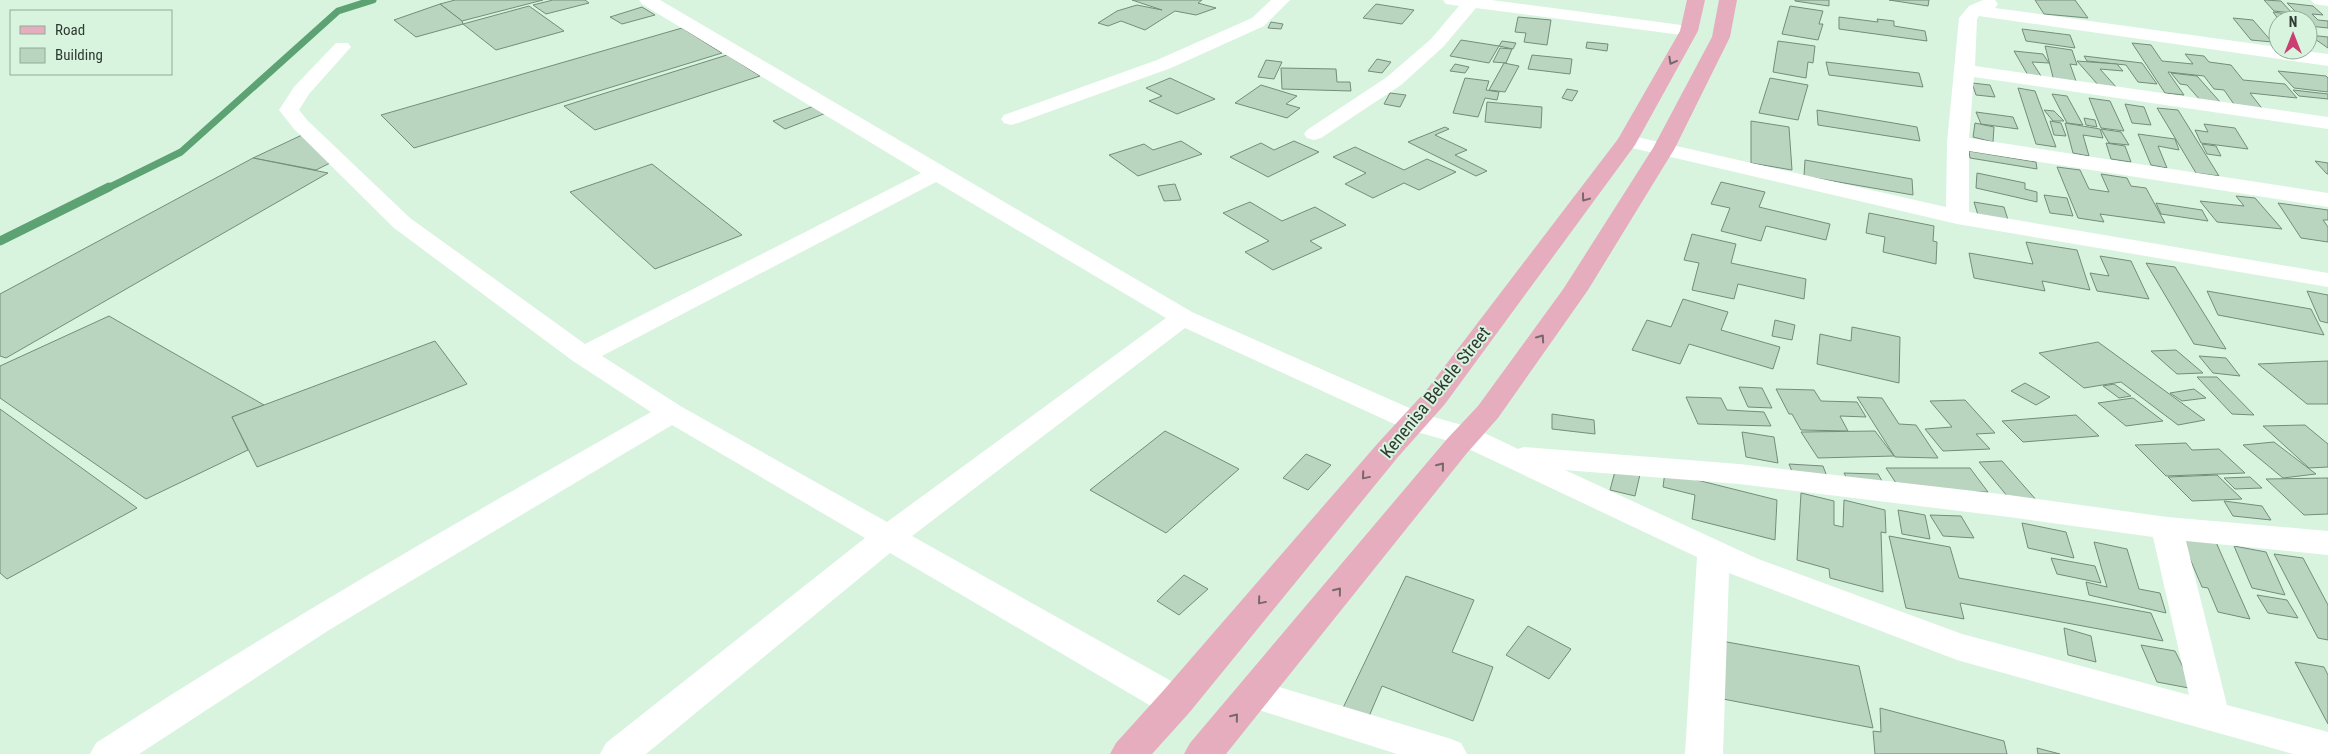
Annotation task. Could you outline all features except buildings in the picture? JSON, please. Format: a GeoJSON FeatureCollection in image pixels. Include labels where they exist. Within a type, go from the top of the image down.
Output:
{"type":"FeatureCollection","features":[{"type":"Feature","properties":{"kind":"main road","name":"Kenenisa Bekele Street"},"geometry":{"type":"LineString","coordinates":[[1129,754],[1176,702],[1413,421],[1435,398],[1628,141],[1689,31],[1696,0]]}},
{"type":"Feature","properties":{"kind":"main road"},"geometry":{"type":"LineString","coordinates":[[1203,754],[1466,436],[1488,412],[1575,290],[1664,148],[1721,37],[1728,0]]}},
{"type":"Feature","properties":{"kind":"street"},"geometry":{"type":"LineString","coordinates":[[648,0],[937,173],[1183,317],[1413,421],[1466,436],[1746,567],[1957,646],[2328,748]]}},
{"type":"Feature","properties":{"kind":"street"},"geometry":{"type":"LineString","coordinates":[[1011,119],[1164,64],[1258,22],[1281,0]]}},
{"type":"Feature","properties":{"kind":"street"},"geometry":{"type":"LineString","coordinates":[[1452,0],[1689,31]]}},
{"type":"Feature","properties":{"kind":"street"},"geometry":{"type":"LineString","coordinates":[[1957,217],[1958,143],[1968,18],[1975,10],[1997,0]]}},
{"type":"Feature","properties":{"kind":"street"},"geometry":{"type":"LineString","coordinates":[[2320,0],[2328,1]]}},
{"type":"Feature","properties":{"kind":"street"},"geometry":{"type":"LineString","coordinates":[[1314,134],[1394,81],[1437,43],[1471,3]]}},
{"type":"Feature","properties":{"kind":"street"},"geometry":{"type":"LineString","coordinates":[[1975,10],[2328,60]]}},
{"type":"Feature","properties":{"kind":"street"},"geometry":{"type":"LineString","coordinates":[[342,47],[301,91],[289,110],[300,126],[402,223],[583,355],[672,413],[890,536],[1176,702]]}},
{"type":"Feature","properties":{"kind":"street"},"geometry":{"type":"LineString","coordinates":[[1965,70],[2328,123]]}},
{"type":"Feature","properties":{"kind":"street"},"geometry":{"type":"LineString","coordinates":[[1628,141],[1957,217],[2328,280]]}},
{"type":"Feature","properties":{"kind":"street"},"geometry":{"type":"LineString","coordinates":[[1958,143],[2328,200]]}},
{"type":"Feature","properties":{"kind":"street"},"geometry":{"type":"LineString","coordinates":[[583,355],[937,173]]}},
{"type":"Feature","properties":{"kind":"street"},"geometry":{"type":"LineString","coordinates":[[619,754],[890,536],[1183,317]]}},
{"type":"Feature","properties":{"kind":"street"},"geometry":{"type":"LineString","coordinates":[[109,754],[176,709],[412,563],[672,413]]}},
{"type":"Feature","properties":{"kind":"street"},"geometry":{"type":"LineString","coordinates":[[1505,455],[1739,474],[2000,505],[2167,528],[2328,543]]}},
{"type":"Feature","properties":{"kind":"street"},"geometry":{"type":"LineString","coordinates":[[2167,528],[2212,716]]}},
{"type":"Feature","properties":{"kind":"street"},"geometry":{"type":"LineString","coordinates":[[1704,754],[1713,552]]}},
{"type":"Feature","properties":{"kind":"street"},"geometry":{"type":"LineString","coordinates":[[1253,694],[1448,754]]}},
{"type":"Feature","properties":{"kind":"waterway"},"geometry":{"type":"LineString","coordinates":[[106,189],[181,152],[338,11],[373,0]]}},
{"type":"Feature","properties":{"kind":"waterway"},"geometry":{"type":"LineString","coordinates":[[0,241],[109,187]]}}]}
